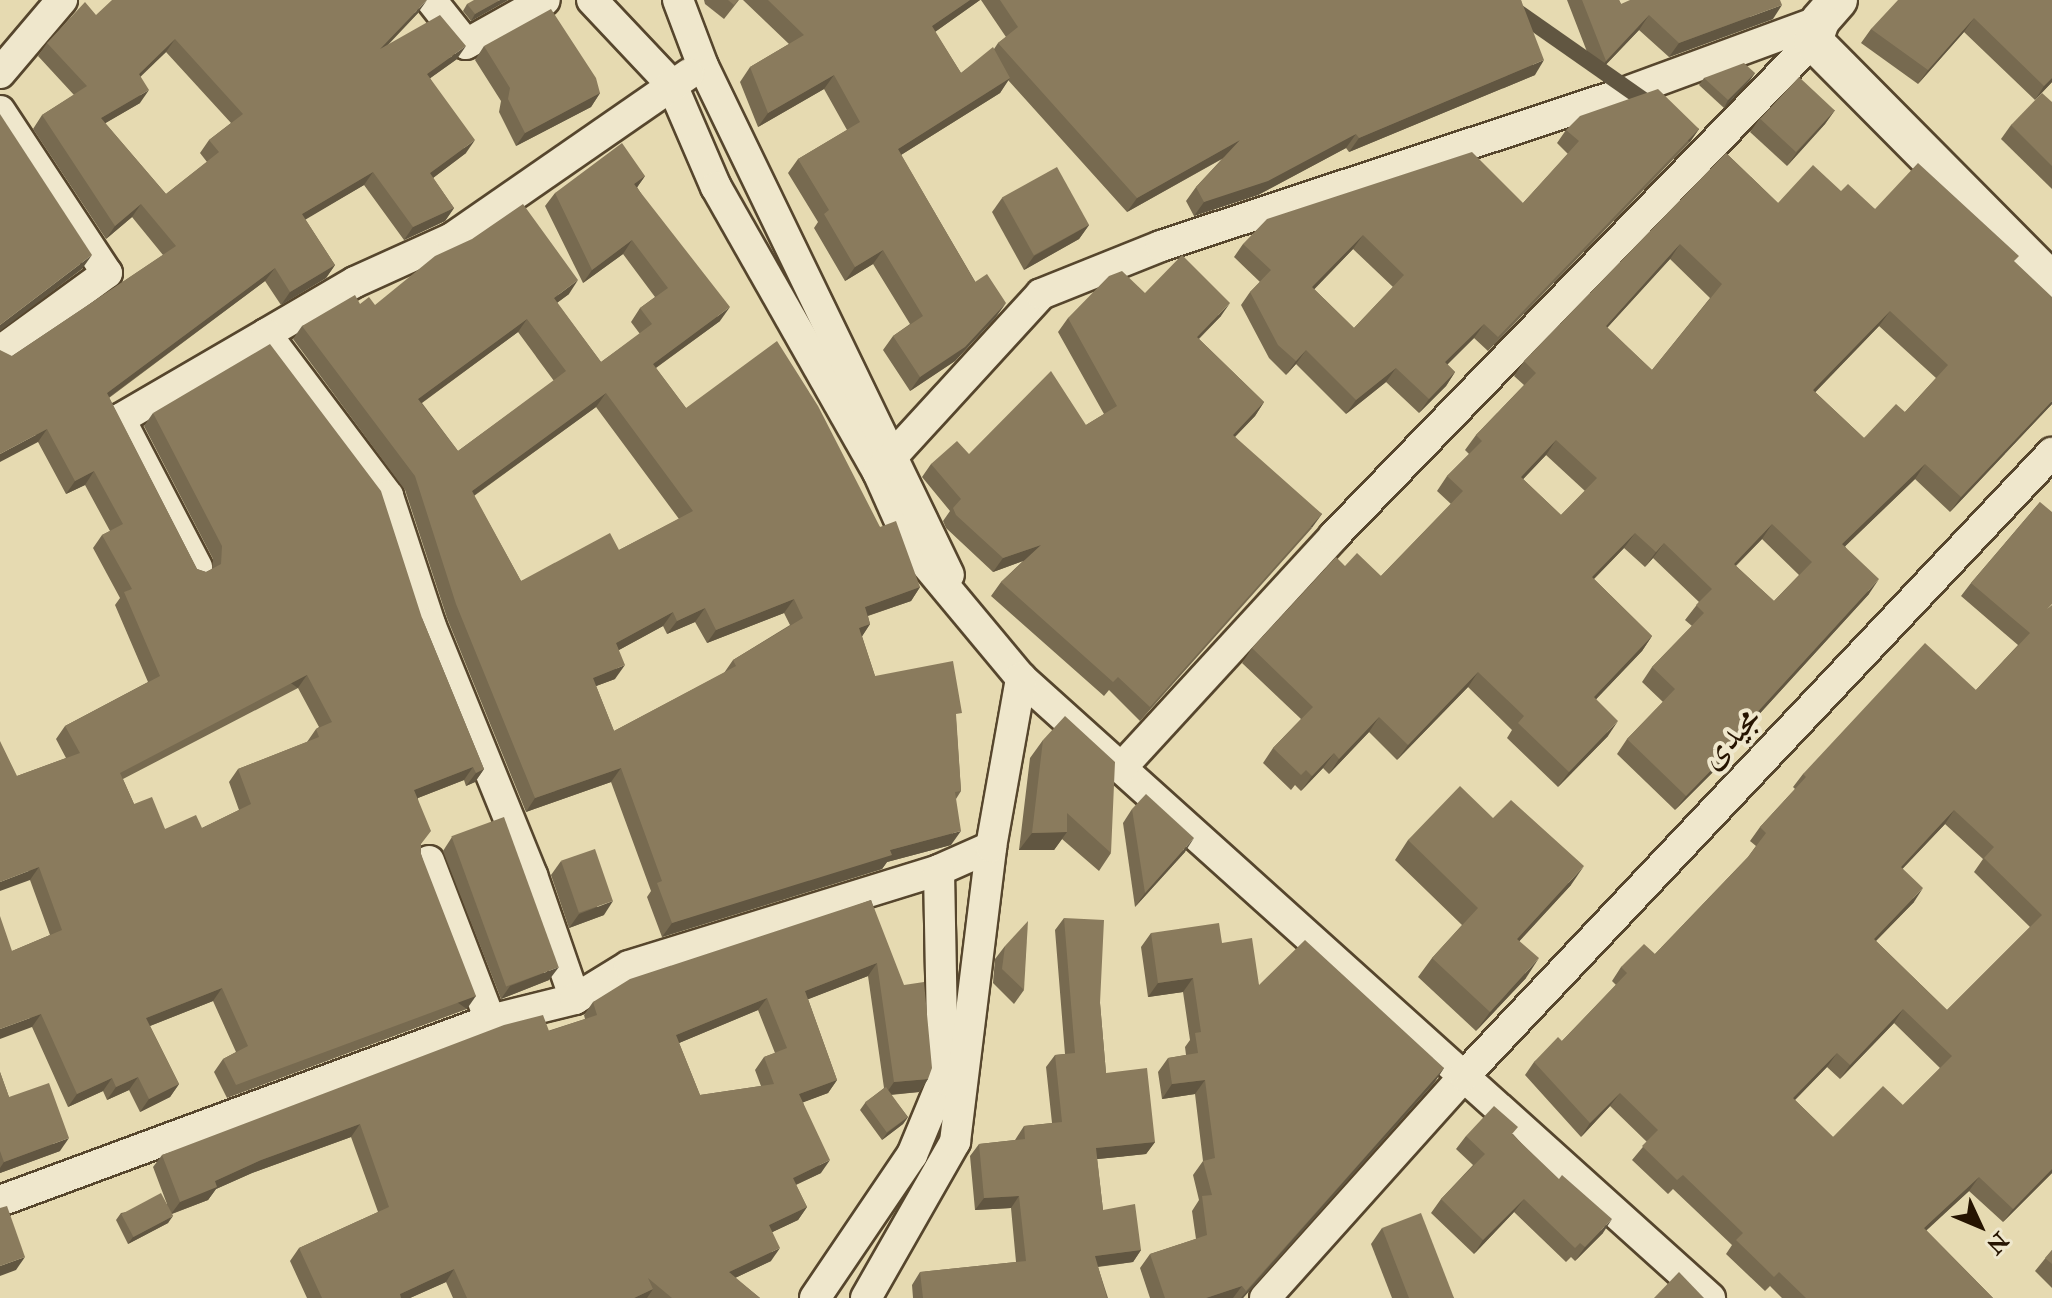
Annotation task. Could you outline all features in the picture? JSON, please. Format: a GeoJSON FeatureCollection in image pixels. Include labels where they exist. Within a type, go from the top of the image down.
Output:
{"type":"FeatureCollection","features":[{"type":"Feature","properties":{"kind":"street"},"geometry":{"type":"LineString","coordinates":[[0,73],[62,0]]}},
{"type":"Feature","properties":{"kind":"street"},"geometry":{"type":"LineString","coordinates":[[431,0],[466,44],[545,0]]}},
{"type":"Feature","properties":{"kind":"street"},"geometry":{"type":"LineString","coordinates":[[592,0],[672,85],[716,187],[886,465],[969,617]]}},
{"type":"Feature","properties":{"kind":"street"},"geometry":{"type":"LineString","coordinates":[[678,0],[703,66],[886,465],[911,546]]}},
{"type":"Feature","properties":{"kind":"street"},"geometry":{"type":"LineString","coordinates":[[886,465],[1041,294],[1161,246],[1632,90],[1824,21]]}},
{"type":"Feature","properties":{"kind":"street"},"geometry":{"type":"LineString","coordinates":[[1824,21],[2052,282]]}},
{"type":"Feature","properties":{"kind":"street"},"geometry":{"type":"LineString","coordinates":[[1121,768],[1366,502],[1824,21]]}},
{"type":"Feature","properties":{"kind":"street"},"geometry":{"type":"LineString","coordinates":[[197,567],[120,419],[355,282],[452,238],[703,66]]}},
{"type":"Feature","properties":{"kind":"street"},"geometry":{"type":"LineString","coordinates":[[0,111],[107,273],[0,351]]}},
{"type":"Feature","properties":{"kind":"street"},"geometry":{"type":"LineString","coordinates":[[266,334],[388,496],[430,624],[532,875],[575,999]]}},
{"type":"Feature","properties":{"kind":"street","name":"مجیدی"},"geometry":{"type":"LineString","coordinates":[[1265,1298],[1464,1076],[2052,453]]}},
{"type":"Feature","properties":{"kind":"street"},"geometry":{"type":"LineString","coordinates":[[879,524],[911,546],[1021,678],[1710,1298]]}},
{"type":"Feature","properties":{"kind":"street"},"geometry":{"type":"LineString","coordinates":[[866,1298],[955,1142],[991,847],[1021,678]]}},
{"type":"Feature","properties":{"kind":"street"},"geometry":{"type":"LineString","coordinates":[[0,1201],[490,1020],[575,999],[629,966],[939,870],[991,847]]}},
{"type":"Feature","properties":{"kind":"street"},"geometry":{"type":"LineString","coordinates":[[429,861],[490,1020]]}},
{"type":"Feature","properties":{"kind":"street"},"geometry":{"type":"LineString","coordinates":[[815,1298],[912,1155],[943,1080],[939,870]]}},
{"type":"Feature","properties":{"kind":"building"},"geometry":{"type":"Polygon","coordinates":[[[112,0],[427,0],[380,49],[440,15],[466,46],[427,74],[475,140],[430,173],[454,208],[413,227],[373,172],[302,214],[335,265],[290,292],[275,268],[107,393],[197,569],[206,572],[221,564],[222,546],[153,413],[270,344],[381,491],[422,618],[484,769],[476,773],[473,767],[414,790],[431,831],[421,844],[421,854],[476,996],[236,1085],[223,1059],[248,1046],[222,988],[146,1018],[179,1084],[149,1099],[138,1077],[116,1087],[112,1078],[77,1094],[41,1014],[0,1029],[0,916],[12,951],[62,930],[39,867],[0,882],[0,741],[17,776],[80,753],[65,726],[160,676],[124,592],[132,589],[102,535],[123,524],[94,471],[75,481],[47,429],[0,454],[0,350],[12,356],[176,246],[141,204],[115,226],[42,115],[87,86],[47,43],[85,2],[96,15],[112,0]],[[175,39],[139,74],[149,90],[101,118],[166,194],[219,152],[209,140],[243,114],[175,39]],[[307,675],[120,773],[134,804],[152,797],[165,829],[196,815],[202,828],[251,804],[238,769],[319,737],[316,729],[332,722],[307,675]]]}},
{"type":"Feature","properties":{"kind":"building"},"geometry":{"type":"Polygon","coordinates":[[[474,0],[500,0],[475,14],[467,4],[474,0]]]}},
{"type":"Feature","properties":{"kind":"building"},"geometry":{"type":"Polygon","coordinates":[[[768,0],[970,0],[932,26],[961,73],[993,47],[1010,78],[898,149],[975,282],[987,274],[1006,303],[965,347],[920,377],[893,336],[923,316],[883,250],[855,267],[824,214],[829,210],[798,159],[860,122],[834,75],[768,113],[750,67],[804,35],[768,0]]]}},
{"type":"Feature","properties":{"kind":"building"},"geometry":{"type":"Polygon","coordinates":[[[1000,0],[1521,0],[1544,60],[1359,138],[1356,134],[1268,181],[1204,202],[1196,187],[1240,140],[1137,198],[998,43],[1018,27],[1000,0]]]}},
{"type":"Feature","properties":{"kind":"building"},"geometry":{"type":"Polygon","coordinates":[[[1582,0],[1619,0],[1621,4],[1630,0],[1780,0],[1782,5],[1679,43],[1649,15],[1606,61],[1582,0]]]}},
{"type":"Feature","properties":{"kind":"building"},"geometry":{"type":"Polygon","coordinates":[[[1898,0],[2052,0],[2052,78],[2044,86],[1974,18],[1928,70],[1871,29],[1898,0]]]}},
{"type":"Feature","properties":{"kind":"building"},"geometry":{"type":"Polygon","coordinates":[[[551,9],[596,78],[600,93],[525,133],[508,99],[510,88],[484,46],[551,9]]]}},
{"type":"Feature","properties":{"kind":"building"},"geometry":{"type":"Polygon","coordinates":[[[1744,63],[1755,73],[1728,100],[1704,78],[1744,63]]]}},
{"type":"Feature","properties":{"kind":"building"},"geometry":{"type":"Polygon","coordinates":[[[1799,77],[1835,110],[1796,152],[1760,119],[1799,77]]]}},
{"type":"Feature","properties":{"kind":"building"},"geometry":{"type":"Polygon","coordinates":[[[1658,89],[1699,129],[1498,337],[1484,324],[1445,362],[1455,372],[1429,399],[1396,368],[1356,400],[1306,350],[1296,361],[1278,345],[1250,292],[1271,270],[1243,244],[1267,219],[1472,152],[1523,203],[1579,141],[1566,130],[1580,116],[1658,89]],[[1363,235],[1312,287],[1354,328],[1404,275],[1363,235]]]}},
{"type":"Feature","properties":{"kind":"building"},"geometry":{"type":"Polygon","coordinates":[[[2042,93],[2052,102],[2052,166],[2011,125],[2042,93]]]}},
{"type":"Feature","properties":{"kind":"building"},"geometry":{"type":"Polygon","coordinates":[[[0,114],[92,255],[0,325],[0,114]]]}},
{"type":"Feature","properties":{"kind":"building"},"geometry":{"type":"Polygon","coordinates":[[[622,143],[645,176],[634,184],[730,307],[653,364],[686,408],[777,341],[818,406],[880,527],[896,521],[920,587],[865,607],[870,624],[859,628],[875,676],[953,661],[962,713],[956,714],[961,791],[955,792],[961,831],[890,850],[892,855],[672,923],[657,883],[662,881],[621,768],[535,798],[456,604],[415,476],[302,326],[355,295],[360,304],[369,297],[375,305],[435,256],[472,239],[523,204],[578,280],[554,298],[601,362],[652,324],[640,308],[668,288],[632,240],[592,270],[555,193],[622,143]],[[527,319],[418,399],[458,451],[566,371],[527,319]],[[606,393],[472,491],[521,581],[610,533],[619,550],[693,511],[606,393]],[[794,599],[716,630],[705,608],[677,621],[673,612],[616,643],[625,665],[593,678],[614,731],[736,666],[733,660],[803,618],[794,599]]]}},
{"type":"Feature","properties":{"kind":"building"},"geometry":{"type":"Polygon","coordinates":[[[1726,153],[1778,203],[1813,165],[1841,191],[1848,184],[1875,209],[1918,163],[2019,256],[2014,261],[2052,297],[2052,401],[1961,497],[1925,464],[1842,544],[1879,579],[1751,719],[1756,724],[1686,796],[1627,739],[1675,689],[1652,667],[1704,613],[1696,605],[1712,589],[1664,543],[1656,552],[1635,533],[1592,577],[1652,636],[1594,697],[1618,721],[1569,772],[1518,723],[1524,716],[1478,672],[1408,745],[1379,717],[1339,759],[1334,753],[1312,776],[1306,770],[1301,775],[1273,748],[1313,707],[1252,648],[1336,557],[1345,566],[1357,553],[1381,576],[1463,491],[1447,476],[1482,441],[1476,435],[1536,373],[1524,361],[1726,153]],[[1680,244],[1606,326],[1652,370],[1722,284],[1680,244]],[[1890,311],[1813,390],[1864,438],[1896,404],[1905,412],[1948,365],[1890,311]],[[1556,440],[1521,477],[1561,515],[1597,478],[1556,440]],[[1772,524],[1734,564],[1774,601],[1812,562],[1772,524]]]}},
{"type":"Feature","properties":{"kind":"building"},"geometry":{"type":"Polygon","coordinates":[[[1057,167],[1089,225],[1034,255],[1002,198],[1057,167]]]}},
{"type":"Feature","properties":{"kind":"building"},"geometry":{"type":"Polygon","coordinates":[[[1182,255],[1230,303],[1197,337],[1264,402],[1233,435],[1322,514],[1150,707],[1118,677],[1113,682],[1001,582],[1041,545],[1003,558],[956,515],[953,508],[961,499],[931,464],[957,441],[969,454],[1051,371],[1086,425],[1117,406],[1068,318],[1109,276],[1122,271],[1145,293],[1182,255]]]}},
{"type":"Feature","properties":{"kind":"building"},"geometry":{"type":"Polygon","coordinates":[[[2040,502],[2052,512],[2052,604],[2047,609],[2052,605],[2052,1169],[2013,1209],[1979,1177],[1924,1228],[1993,1298],[1806,1298],[1779,1272],[1774,1277],[1736,1240],[1743,1233],[1683,1175],[1677,1180],[1642,1146],[1658,1130],[1620,1093],[1590,1123],[1534,1062],[1558,1037],[1562,1041],[1627,973],[1621,967],[1644,944],[1655,954],[1748,857],[1766,833],[1760,827],[1806,777],[1803,774],[1925,643],[1976,690],[2030,633],[1971,583],[2040,502]],[[1954,810],[1901,867],[1923,888],[1874,939],[1947,1010],[2042,915],[1984,858],[1994,847],[1954,810]],[[1903,1009],[1850,1065],[1837,1053],[1793,1098],[1833,1137],[1883,1086],[1903,1105],[1952,1056],[1903,1009]]]}},
{"type":"Feature","properties":{"kind":"building"},"geometry":{"type":"Polygon","coordinates":[[[1065,716],[1115,762],[1111,853],[1067,813],[1067,832],[1032,833],[1043,740],[1065,716]]]}},
{"type":"Feature","properties":{"kind":"building"},"geometry":{"type":"Polygon","coordinates":[[[1460,786],[1493,818],[1511,800],[1584,866],[1517,939],[1539,958],[1490,1012],[1432,958],[1478,908],[1408,840],[1460,786]]]}},
{"type":"Feature","properties":{"kind":"building"},"geometry":{"type":"Polygon","coordinates":[[[1146,794],[1194,838],[1145,893],[1132,809],[1146,794]]]}},
{"type":"Feature","properties":{"kind":"building"},"geometry":{"type":"Polygon","coordinates":[[[504,817],[559,967],[506,987],[451,836],[504,817]]]}},
{"type":"Feature","properties":{"kind":"building"},"geometry":{"type":"Polygon","coordinates":[[[595,849],[613,901],[579,913],[561,861],[595,849]]]}},
{"type":"Feature","properties":{"kind":"building"},"geometry":{"type":"Polygon","coordinates":[[[871,900],[904,985],[924,982],[932,1068],[928,1079],[894,1082],[877,963],[805,991],[837,1080],[799,1094],[830,1160],[793,1178],[807,1207],[769,1225],[780,1248],[729,1272],[760,1298],[672,1298],[648,1278],[653,1289],[634,1298],[467,1298],[454,1269],[400,1294],[401,1298],[322,1298],[299,1248],[389,1207],[360,1124],[261,1160],[215,1181],[217,1187],[180,1202],[162,1155],[504,1025],[543,1015],[549,1031],[597,1015],[593,1002],[630,979],[871,900]],[[767,998],[676,1035],[700,1095],[774,1084],[764,1057],[787,1048],[767,998]]]}},
{"type":"Feature","properties":{"kind":"building"},"geometry":{"type":"Polygon","coordinates":[[[1064,918],[1104,920],[1100,1003],[1106,1073],[1147,1068],[1155,1142],[1096,1148],[1103,1210],[1135,1204],[1141,1250],[1095,1256],[1107,1298],[923,1298],[920,1272],[1026,1261],[1019,1196],[984,1198],[979,1144],[1025,1139],[1024,1126],[1062,1122],[1055,1055],[1075,1053],[1064,918]]]}},
{"type":"Feature","properties":{"kind":"building"},"geometry":{"type":"Polygon","coordinates":[[[1028,921],[1024,990],[1002,969],[1005,946],[1028,921]]]}},
{"type":"Feature","properties":{"kind":"building"},"geometry":{"type":"Polygon","coordinates":[[[1219,923],[1222,943],[1252,938],[1259,985],[1305,940],[1444,1068],[1246,1291],[1242,1286],[1206,1298],[1165,1298],[1150,1254],[1207,1235],[1202,1196],[1212,1195],[1203,1161],[1215,1158],[1205,1080],[1172,1084],[1168,1058],[1198,1053],[1195,1033],[1201,1032],[1193,978],[1158,983],[1151,933],[1219,923]]]}},
{"type":"Feature","properties":{"kind":"building"},"geometry":{"type":"Polygon","coordinates":[[[0,1072],[9,1097],[49,1083],[69,1138],[4,1162],[0,1151],[0,1072]]]}},
{"type":"Feature","properties":{"kind":"building"},"geometry":{"type":"Polygon","coordinates":[[[886,1087],[908,1117],[887,1132],[865,1102],[886,1087]]]}},
{"type":"Feature","properties":{"kind":"building"},"geometry":{"type":"Polygon","coordinates":[[[1494,1106],[1518,1127],[1512,1134],[1559,1179],[1562,1175],[1612,1219],[1585,1247],[1580,1243],[1575,1248],[1524,1199],[1483,1240],[1441,1199],[1485,1154],[1466,1136],[1494,1106]]]}},
{"type":"Feature","properties":{"kind":"building"},"geometry":{"type":"Polygon","coordinates":[[[161,1193],[173,1216],[133,1237],[121,1214],[161,1193]]]}},
{"type":"Feature","properties":{"kind":"building"},"geometry":{"type":"Polygon","coordinates":[[[7,1206],[25,1257],[0,1266],[0,1208],[7,1206]]]}},
{"type":"Feature","properties":{"kind":"building"},"geometry":{"type":"Polygon","coordinates":[[[1421,1213],[1454,1298],[1409,1298],[1382,1228],[1421,1213]]]}},
{"type":"Feature","properties":{"kind":"building"},"geometry":{"type":"Polygon","coordinates":[[[2052,1250],[2052,1264],[2045,1258],[2052,1250]]]}},
{"type":"Feature","properties":{"kind":"building"},"geometry":{"type":"Polygon","coordinates":[[[1679,1272],[1704,1298],[1654,1298],[1679,1272]]]}}]}
